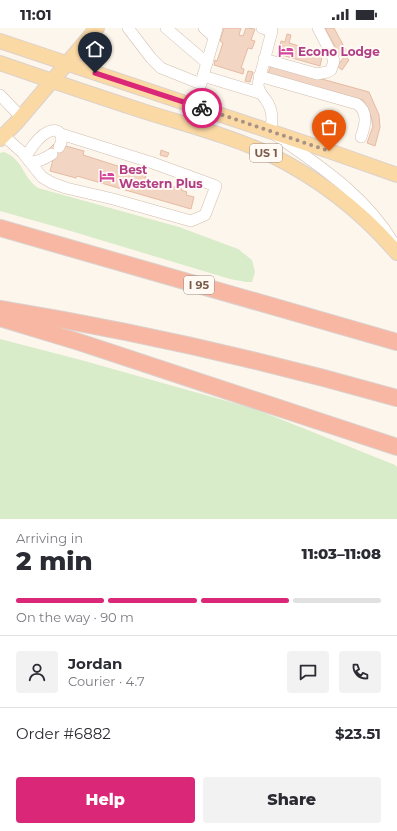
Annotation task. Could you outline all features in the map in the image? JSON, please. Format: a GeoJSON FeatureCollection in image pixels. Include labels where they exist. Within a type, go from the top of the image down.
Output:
{"type":"FeatureCollection","features":[{"type":"Feature","properties":{"kind":"highway","name":"I 95"},"geometry":{"type":"LineString","coordinates":[[0,228],[397,342]]}},
{"type":"Feature","properties":{"kind":"highway"},"geometry":{"type":"LineString","coordinates":[[0,309],[64,319],[196,347],[320,377],[397,398]]}},
{"type":"Feature","properties":{"kind":"highway"},"geometry":{"type":"LineString","coordinates":[[0,318],[397,447]]}},
{"type":"Feature","properties":{"kind":"main road"},"geometry":{"type":"LineString","coordinates":[[2,138],[97,28]]}},
{"type":"Feature","properties":{"kind":"main road","name":"US 1"},"geometry":{"type":"LineString","coordinates":[[0,41],[397,175]]}},
{"type":"Feature","properties":{"kind":"main road","name":"US 1"},"geometry":{"type":"LineString","coordinates":[[0,64],[234,140],[276,158],[310,177],[341,199],[397,252]]}},
{"type":"Feature","properties":{"kind":"lane"},"geometry":{"type":"LineString","coordinates":[[166,28],[206,63]]}},
{"type":"Feature","properties":{"kind":"lane"},"geometry":{"type":"LineString","coordinates":[[132,30],[151,58],[161,68],[201,84],[216,32],[204,28]]}},
{"type":"Feature","properties":{"kind":"lane"},"geometry":{"type":"LineString","coordinates":[[259,93],[259,76],[272,31],[262,28]]}},
{"type":"Feature","properties":{"kind":"lane"},"geometry":{"type":"LineString","coordinates":[[264,59],[317,74],[327,72],[333,66],[333,57],[318,28]]}},
{"type":"Feature","properties":{"kind":"lane"},"geometry":{"type":"LineString","coordinates":[[203,76],[259,93],[266,99],[271,112],[272,121],[270,131],[351,190],[379,222],[397,252]]}},
{"type":"Feature","properties":{"kind":"lane"},"geometry":{"type":"LineString","coordinates":[[259,76],[357,104],[361,108],[365,119],[361,137]]}},
{"type":"Feature","properties":{"kind":"lane"},"geometry":{"type":"LineString","coordinates":[[0,95],[21,117]]}},
{"type":"Feature","properties":{"kind":"lane"},"geometry":{"type":"LineString","coordinates":[[56,130],[61,134],[140,159],[216,186],[205,216],[191,221],[52,183],[42,177],[26,157],[40,137],[48,132],[56,130]]}},
{"type":"Feature","properties":{"kind":"lane"},"geometry":{"type":"LineString","coordinates":[[2,138],[32,162],[40,160],[55,151],[62,139],[61,134]]}},
{"type":"Feature","properties":{"kind":"green space"},"geometry":{"type":"Polygon","coordinates":[[[4,152],[15,159],[29,179],[38,188],[179,227],[238,249],[252,260],[255,272],[252,282],[230,279],[0,211],[0,153],[4,152]]]}},
{"type":"Feature","properties":{"kind":"green space"},"geometry":{"type":"Polygon","coordinates":[[[0,339],[255,409],[395,465],[397,467],[397,519],[0,519],[0,339]]]}},
{"type":"Feature","properties":{"kind":"building"},"geometry":{"type":"Polygon","coordinates":[[[224,28],[241,28],[239,35],[243,36],[246,28],[255,29],[251,40],[255,41],[252,49],[248,48],[241,68],[244,69],[243,74],[214,65],[215,60],[217,61],[223,43],[220,41],[224,28]]]}},
{"type":"Feature","properties":{"kind":"building"},"geometry":{"type":"Polygon","coordinates":[[[325,28],[334,28],[347,52],[340,56],[325,28]]]}},
{"type":"Feature","properties":{"kind":"building"},"geometry":{"type":"Polygon","coordinates":[[[287,34],[291,35],[289,43],[323,53],[320,66],[278,54],[281,41],[285,42],[287,34]]]}},
{"type":"Feature","properties":{"kind":"building"},"geometry":{"type":"Polygon","coordinates":[[[345,56],[349,60],[342,70],[337,66],[345,56]]]}},
{"type":"Feature","properties":{"kind":"building"},"geometry":{"type":"Polygon","coordinates":[[[271,65],[369,92],[379,115],[380,127],[375,146],[367,143],[373,126],[371,116],[363,100],[268,74],[271,65]]]}},
{"type":"Feature","properties":{"kind":"building"},"geometry":{"type":"Polygon","coordinates":[[[248,71],[253,72],[250,82],[245,81],[248,71]]]}},
{"type":"Feature","properties":{"kind":"building","name":"Best Western Plus"},"geometry":{"type":"Polygon","coordinates":[[[55,143],[84,151],[83,155],[146,175],[145,179],[182,189],[181,190],[187,192],[186,195],[194,197],[191,209],[77,176],[76,178],[50,171],[54,156],[48,150],[55,143]]]}},
{"type":"Feature","properties":{"kind":"building"},"geometry":{"type":"Polygon","coordinates":[[[161,150],[169,153],[167,157],[160,155],[161,150]]]}},
{"type":"Feature","properties":{"kind":"way so far"},"geometry":{"type":"LineString","coordinates":[[202,108],[329,151]]}},
{"type":"Feature","properties":{"kind":"place","name":"Econo Lodge"},"geometry":{"type":"Point","coordinates":[286,51]}},
{"type":"Feature","properties":{"kind":"place","name":"Best Western Plus"},"geometry":{"type":"Point","coordinates":[107,176]}},
{"type":"Feature","properties":{"kind":"route"},"geometry":{"type":"LineString","coordinates":[[95,73],[202,108]]}}]}
